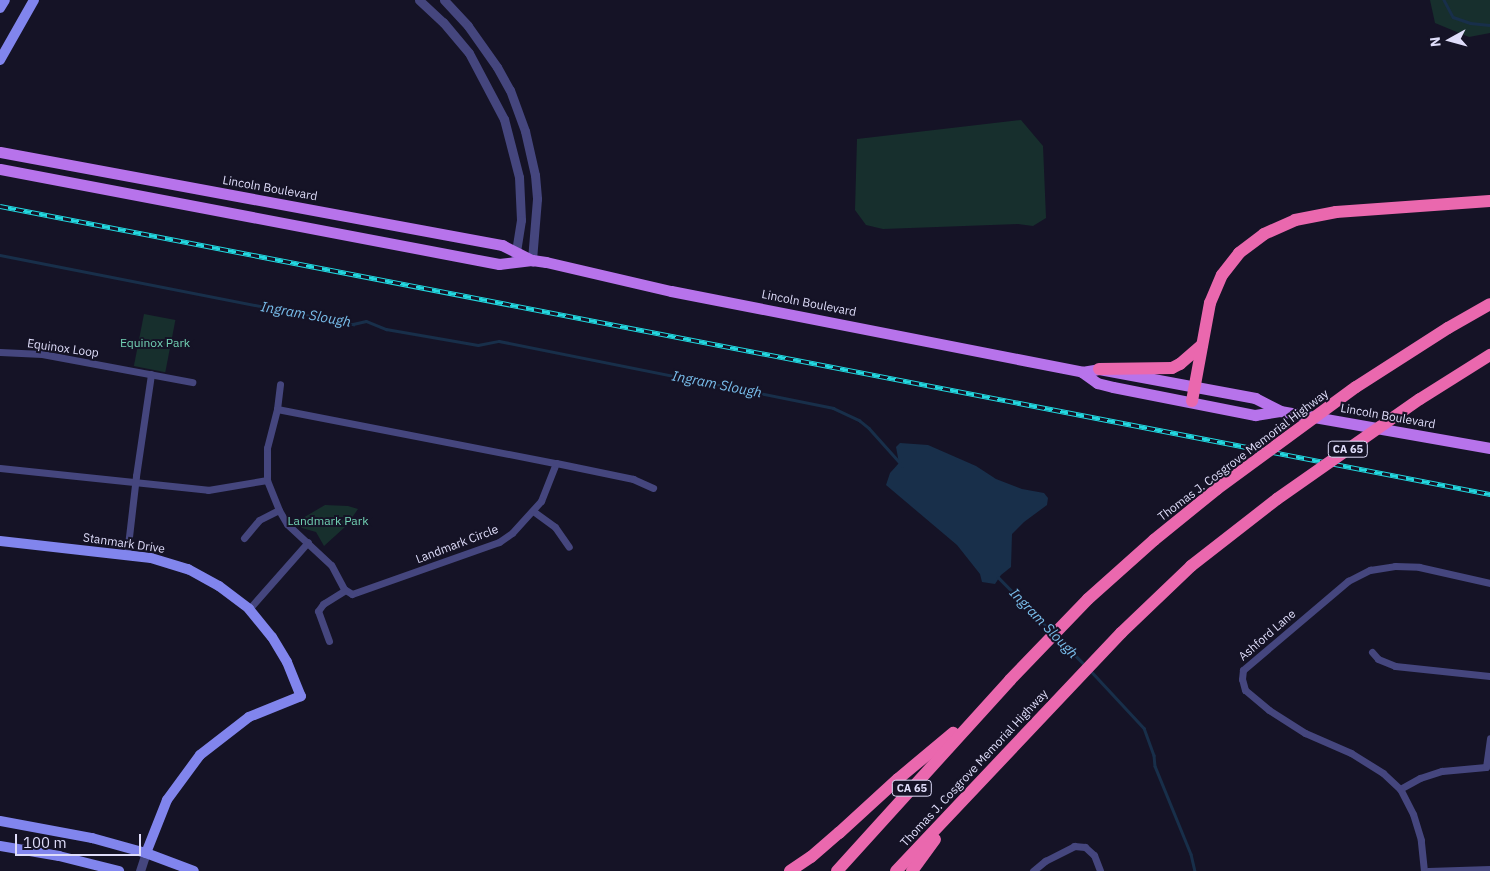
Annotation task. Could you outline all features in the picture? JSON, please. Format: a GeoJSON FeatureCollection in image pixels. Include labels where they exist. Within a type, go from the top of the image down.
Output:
{"type":"FeatureCollection","features":[{"type":"Feature","properties":{"kind":"highway"},"geometry":{"type":"LineString","coordinates":[[1192,401],[1210,303],[1222,275],[1240,253],[1264,234],[1295,220],[1336,212],[1490,201]]}},
{"type":"Feature","properties":{"kind":"highway","name":"Thomas J. Cosgrove Memorial Highway"},"geometry":{"type":"LineString","coordinates":[[837,871],[1010,680],[1088,600],[1154,540],[1217,489],[1356,387],[1448,328],[1490,304]]}},
{"type":"Feature","properties":{"kind":"highway"},"geometry":{"type":"LineString","coordinates":[[1099,369],[1172,368],[1181,363],[1202,345]]}},
{"type":"Feature","properties":{"kind":"highway","name":"Thomas J. Cosgrove Memorial Highway"},"geometry":{"type":"LineString","coordinates":[[896,871],[1121,633],[1191,566],[1276,499],[1420,399],[1490,355]]}},
{"type":"Feature","properties":{"kind":"highway"},"geometry":{"type":"LineString","coordinates":[[790,871],[839,834],[898,779],[987,705]]}},
{"type":"Feature","properties":{"kind":"highway"},"geometry":{"type":"LineString","coordinates":[[912,871],[967,795]]}},
{"type":"Feature","properties":{"kind":"main road"},"geometry":{"type":"LineString","coordinates":[[0,8],[4,0]]}},
{"type":"Feature","properties":{"kind":"main road"},"geometry":{"type":"LineString","coordinates":[[0,60],[34,0]]}},
{"type":"Feature","properties":{"kind":"main road","name":"Lincoln Boulevard"},"geometry":{"type":"LineString","coordinates":[[0,152],[502,245],[515,257],[671,291],[1082,372],[1099,369],[1255,398],[1280,411],[1490,448]]}},
{"type":"Feature","properties":{"kind":"main road","name":"Lincoln Boulevard"},"geometry":{"type":"LineString","coordinates":[[0,169],[499,264],[515,257]]}},
{"type":"Feature","properties":{"kind":"main road","name":"Lincoln Boulevard"},"geometry":{"type":"LineString","coordinates":[[1082,372],[1097,383],[1256,415],[1280,411]]}},
{"type":"Feature","properties":{"kind":"main road","name":"Stanmark Drive"},"geometry":{"type":"LineString","coordinates":[[0,541],[128,554],[170,562],[196,573],[219,586],[249,609],[280,650],[301,696],[249,718],[200,755],[167,800],[146,853]]}},
{"type":"Feature","properties":{"kind":"main road"},"geometry":{"type":"LineString","coordinates":[[0,821],[66,831],[146,853],[194,871]]}},
{"type":"Feature","properties":{"kind":"main road"},"geometry":{"type":"LineString","coordinates":[[0,846],[60,856],[119,871]]}},
{"type":"Feature","properties":{"kind":"street"},"geometry":{"type":"LineString","coordinates":[[419,0],[443,22],[469,53],[504,119],[519,177],[521,220],[515,257]]}},
{"type":"Feature","properties":{"kind":"street"},"geometry":{"type":"LineString","coordinates":[[444,0],[468,26],[498,67],[510,90],[525,131],[535,175],[538,199],[532,260]]}},
{"type":"Feature","properties":{"kind":"street","name":"Equinox Loop"},"geometry":{"type":"LineString","coordinates":[[0,352],[42,354],[192,382]]}},
{"type":"Feature","properties":{"kind":"street"},"geometry":{"type":"LineString","coordinates":[[128,554],[135,483],[151,374]]}},
{"type":"Feature","properties":{"kind":"street"},"geometry":{"type":"LineString","coordinates":[[280,384],[277,408],[267,448],[267,480],[287,524],[330,565],[345,590],[323,604],[318,611],[329,641]]}},
{"type":"Feature","properties":{"kind":"street"},"geometry":{"type":"LineString","coordinates":[[277,408],[633,479],[653,488]]}},
{"type":"Feature","properties":{"kind":"street","name":"Landmark Circle"},"geometry":{"type":"LineString","coordinates":[[345,590],[352,594],[359,593],[499,542],[512,533],[541,501],[556,463]]}},
{"type":"Feature","properties":{"kind":"street"},"geometry":{"type":"LineString","coordinates":[[0,468],[208,490],[267,480]]}},
{"type":"Feature","properties":{"kind":"street"},"geometry":{"type":"LineString","coordinates":[[244,538],[259,520],[279,510]]}},
{"type":"Feature","properties":{"kind":"street"},"geometry":{"type":"LineString","coordinates":[[533,511],[555,527],[569,547]]}},
{"type":"Feature","properties":{"kind":"street"},"geometry":{"type":"LineString","coordinates":[[249,609],[308,542]]}},
{"type":"Feature","properties":{"kind":"street","name":"Ashford Lane"},"geometry":{"type":"LineString","coordinates":[[1426,871],[1421,840],[1413,814],[1400,789],[1383,773],[1351,754],[1305,734],[1269,710],[1245,690],[1242,679],[1243,670],[1341,586],[1370,570],[1395,566],[1419,567],[1490,583]]}},
{"type":"Feature","properties":{"kind":"street"},"geometry":{"type":"LineString","coordinates":[[1372,652],[1378,659],[1396,666],[1490,676]]}},
{"type":"Feature","properties":{"kind":"street"},"geometry":{"type":"LineString","coordinates":[[1400,789],[1420,778],[1442,771],[1486,767],[1490,738]]}},
{"type":"Feature","properties":{"kind":"street"},"geometry":{"type":"LineString","coordinates":[[1033,871],[1045,861],[1074,846],[1085,847],[1094,855],[1100,871]]}},
{"type":"Feature","properties":{"kind":"street"},"geometry":{"type":"LineString","coordinates":[[140,871],[146,853]]}},
{"type":"Feature","properties":{"kind":"street"},"geometry":{"type":"LineString","coordinates":[[1426,871],[1490,868]]}},
{"type":"Feature","properties":{"kind":"green space"},"geometry":{"type":"Polygon","coordinates":[[[1430,0],[1490,0],[1490,33],[1469,37],[1435,23],[1430,0]]]}},
{"type":"Feature","properties":{"kind":"green space"},"geometry":{"type":"Polygon","coordinates":[[[1021,120],[1043,146],[1046,218],[1033,226],[1018,224],[883,229],[866,225],[855,210],[857,139],[1021,120]]]}},
{"type":"Feature","properties":{"kind":"green space","name":"Equinox Park"},"geometry":{"type":"Polygon","coordinates":[[[144,314],[175,320],[165,372],[134,366],[144,314]]]}},
{"type":"Feature","properties":{"kind":"green space","name":"Landmark Park"},"geometry":{"type":"Polygon","coordinates":[[[325,505],[348,506],[358,509],[346,526],[324,546],[316,532],[302,528],[296,522],[325,505]]]}},
{"type":"Feature","properties":{"kind":"water"},"geometry":{"type":"Polygon","coordinates":[[[900,443],[928,445],[976,466],[996,479],[1022,489],[1044,493],[1048,498],[1047,505],[1024,522],[1012,534],[1011,567],[1001,575],[995,584],[982,582],[980,574],[957,545],[886,485],[890,473],[899,463],[896,447],[900,443]]]}},
{"type":"Feature","properties":{"kind":"waterway"},"geometry":{"type":"LineString","coordinates":[[1444,0],[1453,17],[1470,23],[1490,25]]}},
{"type":"Feature","properties":{"kind":"waterway","name":"Ingram Slough"},"geometry":{"type":"LineString","coordinates":[[0,255],[353,324],[366,321],[386,329],[478,345],[499,341],[833,408],[859,420],[869,428],[902,465]]}},
{"type":"Feature","properties":{"kind":"waterway","name":"Ingram Slough"},"geometry":{"type":"LineString","coordinates":[[998,577],[1052,632]]}},
{"type":"Feature","properties":{"kind":"waterway","name":"Ingram Slough"},"geometry":{"type":"LineString","coordinates":[[1058,638],[1086,666]]}},
{"type":"Feature","properties":{"kind":"waterway","name":"Ingram Slough"},"geometry":{"type":"LineString","coordinates":[[1091,671],[1144,728],[1154,755],[1155,766],[1191,854],[1195,871]]}},
{"type":"Feature","properties":{"kind":"railway"},"geometry":{"type":"LineString","coordinates":[[0,206],[1490,494]]}}]}
